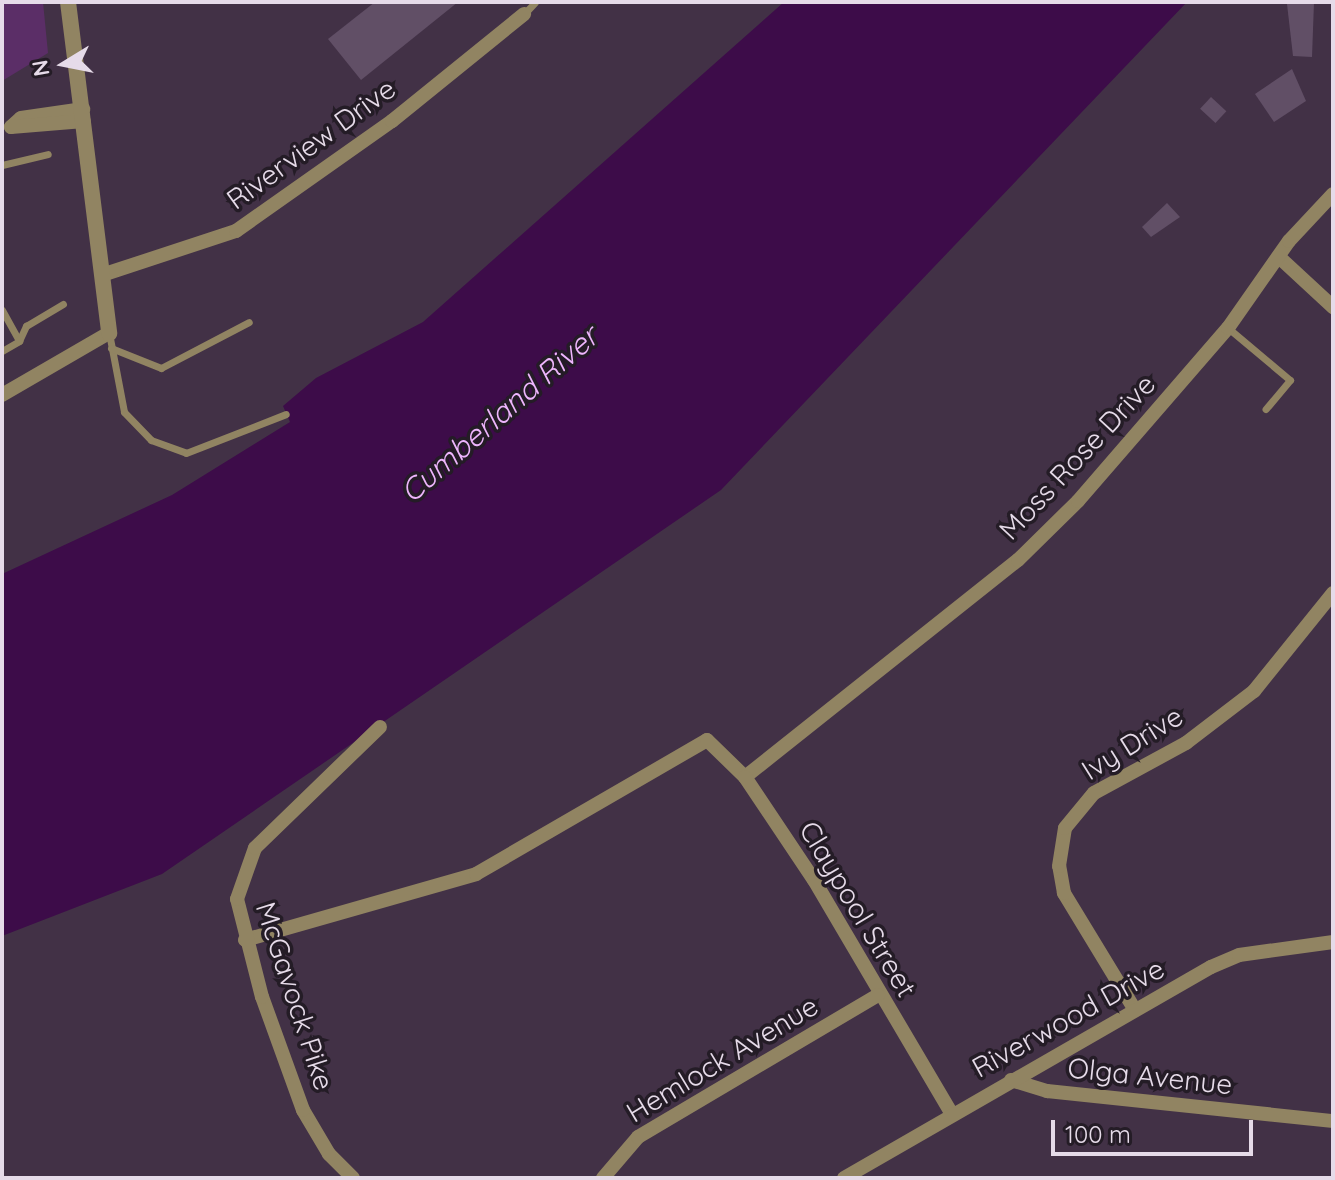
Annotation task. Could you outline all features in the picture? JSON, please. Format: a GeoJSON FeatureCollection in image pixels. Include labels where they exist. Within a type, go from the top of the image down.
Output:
{"type":"FeatureCollection","features":[{"type":"Feature","properties":{"kind":"street"},"geometry":{"type":"LineString","coordinates":[[2,395],[110,341],[105,274],[68,2]]}},
{"type":"Feature","properties":{"kind":"street"},"geometry":{"type":"LineString","coordinates":[[74,32],[76,2]]}},
{"type":"Feature","properties":{"kind":"street","name":"Riverview Drive"},"geometry":{"type":"LineString","coordinates":[[105,274],[236,231],[392,121],[524,14]]}},
{"type":"Feature","properties":{"kind":"street"},"geometry":{"type":"LineString","coordinates":[[7,130],[21,118],[84,115]]}},
{"type":"Feature","properties":{"kind":"street","name":"Moss Rose Drive"},"geometry":{"type":"LineString","coordinates":[[745,777],[1018,560],[1078,501],[1228,328],[1279,257],[1333,194]]}},
{"type":"Feature","properties":{"kind":"street"},"geometry":{"type":"LineString","coordinates":[[1279,257],[1333,307]]}},
{"type":"Feature","properties":{"kind":"street","name":"Ivy Drive"},"geometry":{"type":"LineString","coordinates":[[1135,1010],[1064,893],[1059,866],[1065,828],[1094,793],[1186,743],[1254,691],[1333,593]]}},
{"type":"Feature","properties":{"kind":"street","name":"McGavock Pike"},"geometry":{"type":"LineString","coordinates":[[353,1178],[329,1154],[303,1110],[245,940],[237,899],[255,848],[380,727]]}},
{"type":"Feature","properties":{"kind":"street","name":"Claypool Street"},"geometry":{"type":"LineString","coordinates":[[245,940],[476,874],[707,740],[745,777],[814,880],[878,995],[951,1113]]}},
{"type":"Feature","properties":{"kind":"street","name":"Riverwood Drive"},"geometry":{"type":"LineString","coordinates":[[844,1178],[951,1113],[1239,955],[1333,942]]}},
{"type":"Feature","properties":{"kind":"street","name":"Hemlock Avenue"},"geometry":{"type":"LineString","coordinates":[[603,1178],[638,1137],[878,995]]}},
{"type":"Feature","properties":{"kind":"street","name":"Olga Avenue"},"geometry":{"type":"LineString","coordinates":[[1011,1080],[1047,1091],[1333,1121]]}},
{"type":"Feature","properties":{"kind":"lane"},"geometry":{"type":"LineString","coordinates":[[524,14],[535,2]]}},
{"type":"Feature","properties":{"kind":"lane"},"geometry":{"type":"LineString","coordinates":[[2,165],[48,154]]}},
{"type":"Feature","properties":{"kind":"lane"},"geometry":{"type":"LineString","coordinates":[[2,351],[19,341],[26,326],[63,304]]}},
{"type":"Feature","properties":{"kind":"lane"},"geometry":{"type":"LineString","coordinates":[[2,310],[19,341]]}},
{"type":"Feature","properties":{"kind":"lane"},"geometry":{"type":"LineString","coordinates":[[110,341],[161,368],[249,322]]}},
{"type":"Feature","properties":{"kind":"lane"},"geometry":{"type":"LineString","coordinates":[[1228,328],[1290,380],[1266,409]]}},
{"type":"Feature","properties":{"kind":"lane"},"geometry":{"type":"LineString","coordinates":[[110,341],[124,412],[132,426],[165,446],[186,453],[286,414]]}},
{"type":"Feature","properties":{"kind":"shaded area"},"geometry":{"type":"Polygon","coordinates":[[[2,2],[43,2],[48,53],[2,81],[2,2]]]}},
{"type":"Feature","properties":{"kind":"water","name":"Cumberland River"},"geometry":{"type":"Polygon","coordinates":[[[784,2],[1187,2],[721,490],[162,874],[2,936],[2,574],[172,495],[290,422],[283,406],[316,378],[423,322],[784,2]]]}},
{"type":"Feature","properties":{"kind":"building"},"geometry":{"type":"Polygon","coordinates":[[[375,2],[458,2],[361,80],[328,39],[375,2]]]}},
{"type":"Feature","properties":{"kind":"building"},"geometry":{"type":"Polygon","coordinates":[[[1314,2],[1312,57],[1293,56],[1287,4],[1314,2]]]}},
{"type":"Feature","properties":{"kind":"building"},"geometry":{"type":"Polygon","coordinates":[[[1292,69],[1306,101],[1274,122],[1255,94],[1292,69]]]}},
{"type":"Feature","properties":{"kind":"building"},"geometry":{"type":"Polygon","coordinates":[[[1211,97],[1226,111],[1215,123],[1200,109],[1211,97]]]}},
{"type":"Feature","properties":{"kind":"building"},"geometry":{"type":"Polygon","coordinates":[[[1167,203],[1180,217],[1151,237],[1142,227],[1167,203]]]}}]}
